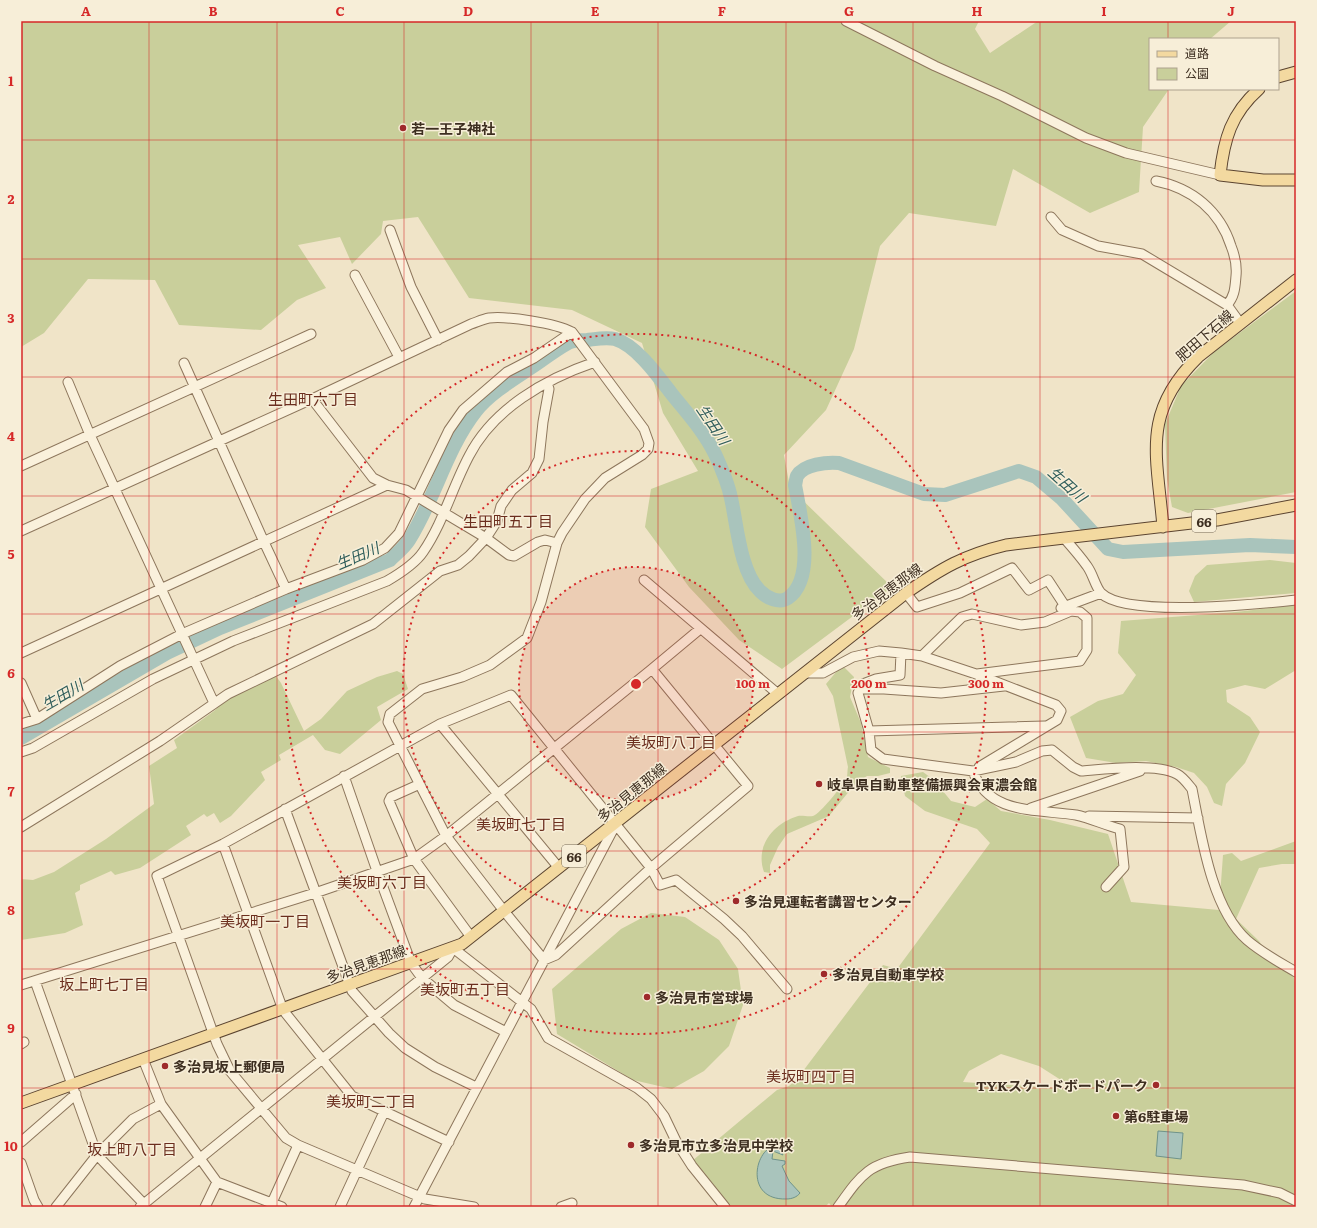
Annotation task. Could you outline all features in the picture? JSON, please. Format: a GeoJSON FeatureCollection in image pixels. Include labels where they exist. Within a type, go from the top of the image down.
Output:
{"type":"FeatureCollection","features":[{"type":"Feature","properties":{"kind":"main road"},"geometry":{"type":"LineString","coordinates":[[1279,78],[1296,72]]}},
{"type":"Feature","properties":{"kind":"main road"},"geometry":{"type":"LineString","coordinates":[[1258,90],[1238,111],[1229,128],[1224,145],[1220,175],[1263,180],[1296,180]]}},
{"type":"Feature","properties":{"kind":"main road","name":"肥田下石線"},"geometry":{"type":"LineString","coordinates":[[1163,527],[1156,437],[1158,420],[1163,405],[1174,383],[1203,353],[1296,280]]}},
{"type":"Feature","properties":{"kind":"main road","name":"多治見恵那線"},"geometry":{"type":"LineString","coordinates":[[21,1104],[75,1090],[143,1059],[453,948],[471,937],[504,912],[906,593],[958,560],[981,551],[1006,545],[1217,520],[1296,505]]}},
{"type":"Feature","properties":{"kind":"street"},"geometry":{"type":"LineString","coordinates":[[846,21],[935,66],[1002,96],[1086,138],[1126,153],[1220,175]]}},
{"type":"Feature","properties":{"kind":"street"},"geometry":{"type":"LineString","coordinates":[[1156,181],[1172,184],[1192,194],[1218,218],[1227,233],[1237,269],[1233,299],[1227,305]]}},
{"type":"Feature","properties":{"kind":"street"},"geometry":{"type":"LineString","coordinates":[[1051,217],[1062,230],[1098,246],[1142,254],[1227,305],[1240,323]]}},
{"type":"Feature","properties":{"kind":"street"},"geometry":{"type":"LineString","coordinates":[[390,230],[411,287],[438,340]]}},
{"type":"Feature","properties":{"kind":"street"},"geometry":{"type":"LineString","coordinates":[[355,275],[400,358]]}},
{"type":"Feature","properties":{"kind":"street"},"geometry":{"type":"LineString","coordinates":[[21,531],[115,487],[312,399],[471,324],[489,318],[538,322],[565,328],[572,332],[644,429],[649,443],[648,448],[642,455],[605,478],[585,499],[562,532],[557,542],[541,602],[527,638],[490,665],[462,677],[422,689],[390,714],[388,722],[446,836],[504,912],[544,960]]}},
{"type":"Feature","properties":{"kind":"street"},"geometry":{"type":"LineString","coordinates":[[21,724],[37,719],[120,666],[182,634],[286,589],[363,560],[385,548],[399,533],[449,430],[462,410],[488,386],[507,372],[534,358],[572,332]]}},
{"type":"Feature","properties":{"kind":"street"},"geometry":{"type":"LineString","coordinates":[[21,466],[311,334]]}},
{"type":"Feature","properties":{"kind":"street"},"geometry":{"type":"LineString","coordinates":[[21,752],[33,748],[153,679],[233,641],[387,581],[422,554],[445,514],[468,457],[488,427],[509,407],[547,383],[574,369],[594,362]]}},
{"type":"Feature","properties":{"kind":"street"},"geometry":{"type":"LineString","coordinates":[[184,363],[286,589]]}},
{"type":"Feature","properties":{"kind":"street"},"geometry":{"type":"LineString","coordinates":[[68,382],[90,435],[214,703]]}},
{"type":"Feature","properties":{"kind":"street"},"geometry":{"type":"LineString","coordinates":[[21,827],[160,742],[228,694],[373,624],[440,571],[458,565],[486,538],[497,521],[501,506],[512,490],[532,473],[539,459],[543,422],[549,389],[547,383]]}},
{"type":"Feature","properties":{"kind":"street"},"geometry":{"type":"LineString","coordinates":[[312,399],[373,478],[387,485],[406,490],[417,496],[486,538],[509,555],[514,556],[545,540],[557,542]]}},
{"type":"Feature","properties":{"kind":"street"},"geometry":{"type":"LineString","coordinates":[[21,653],[387,485]]}},
{"type":"Feature","properties":{"kind":"street"},"geometry":{"type":"LineString","coordinates":[[1064,538],[1088,566],[1101,593],[1112,600],[1167,608],[1252,605],[1296,600]]}},
{"type":"Feature","properties":{"kind":"street"},"geometry":{"type":"LineString","coordinates":[[906,593],[917,607],[960,593],[1012,568],[1029,590],[1048,580],[1065,606]]}},
{"type":"Feature","properties":{"kind":"street"},"geometry":{"type":"LineString","coordinates":[[644,580],[778,694]]}},
{"type":"Feature","properties":{"kind":"street"},"geometry":{"type":"LineString","coordinates":[[1037,622],[1065,606],[1101,593]]}},
{"type":"Feature","properties":{"kind":"street"},"geometry":{"type":"LineString","coordinates":[[922,656],[962,617],[972,614],[1021,625],[1044,622],[1071,612],[1080,612],[1087,618],[1087,650],[1080,661],[976,674]]}},
{"type":"Feature","properties":{"kind":"street"},"geometry":{"type":"LineString","coordinates":[[21,985],[315,893],[414,859],[446,836],[700,629]]}},
{"type":"Feature","properties":{"kind":"street"},"geometry":{"type":"LineString","coordinates":[[806,673],[822,673],[853,657],[879,651],[922,656],[976,674],[1056,705],[1061,711],[1057,720],[973,771]]}},
{"type":"Feature","properties":{"kind":"street"},"geometry":{"type":"LineString","coordinates":[[901,653],[900,675],[876,679],[863,684],[858,693],[869,731],[871,750],[883,759],[973,771],[1016,762],[1042,751],[1052,750],[1073,767],[1081,770],[1150,768],[1176,774],[1192,789],[1206,861],[1233,924],[1246,939],[1260,950],[1296,972]]}},
{"type":"Feature","properties":{"kind":"street"},"geometry":{"type":"LineString","coordinates":[[544,960],[556,955],[651,868],[748,786],[652,669]]}},
{"type":"Feature","properties":{"kind":"street"},"geometry":{"type":"LineString","coordinates":[[21,683],[37,719]]}},
{"type":"Feature","properties":{"kind":"street"},"geometry":{"type":"LineString","coordinates":[[860,689],[884,688],[941,693],[1006,686]]}},
{"type":"Feature","properties":{"kind":"street"},"geometry":{"type":"LineString","coordinates":[[474,1207],[420,1197],[298,1145],[286,1138],[230,1071],[213,1033],[157,876],[223,844],[440,724],[511,695],[651,868],[660,885],[676,880],[724,919],[742,936],[787,989]]}},
{"type":"Feature","properties":{"kind":"street"},"geometry":{"type":"LineString","coordinates":[[440,724],[559,868]]}},
{"type":"Feature","properties":{"kind":"street"},"geometry":{"type":"LineString","coordinates":[[869,731],[1046,726]]}},
{"type":"Feature","properties":{"kind":"street"},"geometry":{"type":"LineString","coordinates":[[1028,809],[1150,768]]}},
{"type":"Feature","properties":{"kind":"street"},"geometry":{"type":"LineString","coordinates":[[973,771],[977,783],[993,799],[1004,805],[1078,816],[1198,818]]}},
{"type":"Feature","properties":{"kind":"street"},"geometry":{"type":"LineString","coordinates":[[344,776],[411,963],[422,978],[454,1005],[506,1032]]}},
{"type":"Feature","properties":{"kind":"street"},"geometry":{"type":"LineString","coordinates":[[420,784],[391,797],[389,801],[414,859],[471,937]]}},
{"type":"Feature","properties":{"kind":"street"},"geometry":{"type":"LineString","coordinates":[[285,809],[349,985],[374,1017],[405,1048],[435,1067],[476,1087]]}},
{"type":"Feature","properties":{"kind":"street"},"geometry":{"type":"LineString","coordinates":[[1078,816],[1120,829],[1124,867],[1106,888]]}},
{"type":"Feature","properties":{"kind":"street"},"geometry":{"type":"LineString","coordinates":[[414,1207],[616,824]]}},
{"type":"Feature","properties":{"kind":"street"},"geometry":{"type":"LineString","coordinates":[[223,844],[283,1010],[352,1096],[448,1142]]}},
{"type":"Feature","properties":{"kind":"street"},"geometry":{"type":"LineString","coordinates":[[35,981],[98,1155],[142,1206],[448,957],[453,948],[522,1000],[531,1009],[548,1038],[637,1088],[651,1099],[664,1116],[676,1141],[692,1166],[725,1207]]}},
{"type":"Feature","properties":{"kind":"street"},"geometry":{"type":"LineString","coordinates":[[143,1059],[161,1104],[199,1159],[217,1182],[271,1205],[282,1207]]}},
{"type":"Feature","properties":{"kind":"street"},"geometry":{"type":"LineString","coordinates":[[21,1142],[75,1090]]}},
{"type":"Feature","properties":{"kind":"street"},"geometry":{"type":"LineString","coordinates":[[56,1207],[98,1155],[133,1119],[161,1104]]}},
{"type":"Feature","properties":{"kind":"street"},"geometry":{"type":"LineString","coordinates":[[340,1207],[384,1112]]}},
{"type":"Feature","properties":{"kind":"street"},"geometry":{"type":"LineString","coordinates":[[271,1205],[298,1145]]}},
{"type":"Feature","properties":{"kind":"street"},"geometry":{"type":"LineString","coordinates":[[838,1207],[864,1173],[875,1166],[891,1160],[910,1157],[1243,1185],[1280,1193],[1296,1201]]}},
{"type":"Feature","properties":{"kind":"street"},"geometry":{"type":"LineString","coordinates":[[21,1163],[34,1200],[38,1207]]}},
{"type":"Feature","properties":{"kind":"street"},"geometry":{"type":"LineString","coordinates":[[204,1207],[217,1182]]}},
{"type":"Feature","properties":{"kind":"street"},"geometry":{"type":"LineString","coordinates":[[561,1207],[572,1203]]}},
{"type":"Feature","properties":{"kind":"green space"},"geometry":{"type":"Polygon","coordinates":[[[21,21],[979,21],[975,29],[990,53],[1038,21],[1231,21],[1211,38],[1149,38],[1149,90],[1168,90],[1143,127],[1139,192],[1090,213],[1013,169],[996,226],[909,213],[880,246],[854,349],[826,410],[784,455],[790,488],[892,587],[782,669],[739,640],[689,587],[645,527],[651,489],[698,471],[663,413],[642,343],[572,310],[469,298],[418,217],[383,221],[381,234],[352,264],[340,237],[298,245],[326,288],[297,300],[261,330],[179,325],[155,280],[88,279],[44,333],[21,347],[21,21]]]}},
{"type":"Feature","properties":{"kind":"green space"},"geometry":{"type":"Polygon","coordinates":[[[1296,291],[1296,492],[1188,513],[1172,507],[1167,479],[1165,424],[1181,386],[1214,352],[1296,291]]]}},
{"type":"Feature","properties":{"kind":"green space"},"geometry":{"type":"Polygon","coordinates":[[[1270,560],[1296,563],[1296,593],[1194,602],[1189,591],[1195,576],[1207,565],[1270,560]]]}},
{"type":"Feature","properties":{"kind":"green space"},"geometry":{"type":"Polygon","coordinates":[[[1296,605],[1296,670],[1265,689],[1245,685],[1226,690],[1227,702],[1250,717],[1260,732],[1245,763],[1226,784],[1222,806],[1214,803],[1207,787],[1194,773],[1176,767],[1146,761],[1116,763],[1086,758],[1070,717],[1098,701],[1123,694],[1136,675],[1118,653],[1121,621],[1236,612],[1296,605]]]}},
{"type":"Feature","properties":{"kind":"green space"},"geometry":{"type":"Polygon","coordinates":[[[842,665],[854,677],[850,697],[861,723],[868,757],[890,768],[890,773],[878,776],[867,776],[855,784],[829,816],[787,834],[778,847],[770,865],[770,873],[764,872],[762,854],[764,845],[773,831],[780,825],[798,816],[813,816],[817,814],[847,778],[848,767],[833,696],[826,684],[842,665]]]}},
{"type":"Feature","properties":{"kind":"green space"},"geometry":{"type":"Polygon","coordinates":[[[397,671],[403,674],[408,689],[377,707],[381,720],[340,754],[325,750],[313,735],[279,755],[281,760],[261,772],[265,780],[231,816],[220,823],[214,813],[207,817],[204,814],[186,826],[191,835],[140,868],[115,875],[111,871],[80,885],[80,890],[75,893],[83,925],[65,933],[21,940],[21,879],[33,880],[54,872],[106,839],[154,804],[149,766],[177,748],[174,740],[214,711],[227,699],[276,676],[281,683],[304,731],[321,719],[347,691],[377,677],[397,671]]]}},
{"type":"Feature","properties":{"kind":"green space"},"geometry":{"type":"Polygon","coordinates":[[[923,772],[934,780],[951,801],[975,807],[987,799],[1001,811],[1050,820],[1108,834],[1131,902],[1219,910],[1223,855],[1232,853],[1241,861],[1296,841],[1296,864],[1282,864],[1259,868],[1236,919],[1259,941],[1270,958],[1292,971],[1296,986],[1296,1207],[832,1207],[829,1203],[825,1207],[729,1207],[692,1161],[777,1090],[789,1086],[797,1079],[883,965],[897,969],[990,843],[977,829],[925,811],[905,796],[901,776],[923,772]],[[1001,1054],[969,1071],[963,1082],[1075,1089],[1039,1066],[1001,1054]]]}},
{"type":"Feature","properties":{"kind":"green space","name":"多治見市営球場"},"geometry":{"type":"Polygon","coordinates":[[[651,913],[685,917],[719,940],[738,969],[743,1005],[729,1046],[704,1071],[672,1089],[633,1080],[557,1034],[552,989],[621,929],[651,913]]]}},
{"type":"Feature","properties":{"kind":"water"},"geometry":{"type":"Polygon","coordinates":[[[1158,1131],[1183,1133],[1181,1159],[1156,1156],[1158,1131]]]}},
{"type":"Feature","properties":{"kind":"water"},"geometry":{"type":"Polygon","coordinates":[[[774,1146],[779,1148],[783,1155],[773,1151],[772,1159],[785,1161],[785,1164],[782,1166],[789,1181],[800,1193],[794,1198],[786,1199],[773,1197],[764,1192],[759,1184],[757,1175],[758,1165],[767,1150],[774,1146]]]}},
{"type":"Feature","properties":{"kind":"waterway","name":"生田川"},"geometry":{"type":"LineString","coordinates":[[21,738],[167,653],[220,628],[390,560],[407,543],[426,508],[457,441],[481,405],[502,387],[570,342],[575,341],[612,338],[623,342],[639,354],[653,370],[706,437],[720,464],[726,481],[731,498],[740,547],[748,572],[753,583],[760,591],[773,599],[784,600],[788,598],[797,589],[802,576],[804,545],[803,528],[795,485],[797,477],[800,472],[810,466],[828,463],[839,463],[924,494],[945,495],[1019,471],[1036,477],[1062,499],[1108,549],[1123,552],[1250,545],[1296,547]]}},
{"type":"Feature","properties":{"kind":"place","name":"若一王子神社"},"geometry":{"type":"Point","coordinates":[403,128]}},
{"type":"Feature","properties":{"kind":"place","name":"岐阜県自動車整備振興会東濃会館"},"geometry":{"type":"Point","coordinates":[819,784]}},
{"type":"Feature","properties":{"kind":"place","name":"多治見運転者講習センター"},"geometry":{"type":"Point","coordinates":[736,901]}},
{"type":"Feature","properties":{"kind":"place","name":"多治見自動車学校"},"geometry":{"type":"Point","coordinates":[824,974]}},
{"type":"Feature","properties":{"kind":"place","name":"多治見市営球場"},"geometry":{"type":"Point","coordinates":[647,997]}},
{"type":"Feature","properties":{"kind":"place","name":"多治見坂上郵便局"},"geometry":{"type":"Point","coordinates":[165,1066]}},
{"type":"Feature","properties":{"kind":"place","name":"TYKスケードボードパーク"},"geometry":{"type":"Point","coordinates":[1156,1085]}},
{"type":"Feature","properties":{"kind":"place","name":"第6駐車場"},"geometry":{"type":"Point","coordinates":[1116,1116]}},
{"type":"Feature","properties":{"kind":"place","name":"多治見市立多治見中学校"},"geometry":{"type":"Point","coordinates":[631,1145]}},
{"type":"Feature","properties":{"kind":"district","name":"生田町六丁目"},"geometry":{"type":"Point","coordinates":[313,398]}},
{"type":"Feature","properties":{"kind":"district","name":"生田町五丁目"},"geometry":{"type":"Point","coordinates":[508,520]}},
{"type":"Feature","properties":{"kind":"district","name":"美坂町八丁目"},"geometry":{"type":"Point","coordinates":[671,741]}},
{"type":"Feature","properties":{"kind":"district","name":"美坂町七丁目"},"geometry":{"type":"Point","coordinates":[521,823]}},
{"type":"Feature","properties":{"kind":"district","name":"美坂町六丁目"},"geometry":{"type":"Point","coordinates":[382,881]}},
{"type":"Feature","properties":{"kind":"district","name":"美坂町一丁目"},"geometry":{"type":"Point","coordinates":[265,920]}},
{"type":"Feature","properties":{"kind":"district","name":"坂上町七丁目"},"geometry":{"type":"Point","coordinates":[104,983]}},
{"type":"Feature","properties":{"kind":"district","name":"美坂町五丁目"},"geometry":{"type":"Point","coordinates":[465,988]}},
{"type":"Feature","properties":{"kind":"district","name":"美坂町四丁目"},"geometry":{"type":"Point","coordinates":[811,1075]}},
{"type":"Feature","properties":{"kind":"district","name":"美坂町二丁目"},"geometry":{"type":"Point","coordinates":[371,1100]}},
{"type":"Feature","properties":{"kind":"district","name":"坂上町八丁目"},"geometry":{"type":"Point","coordinates":[132,1148]}}]}
